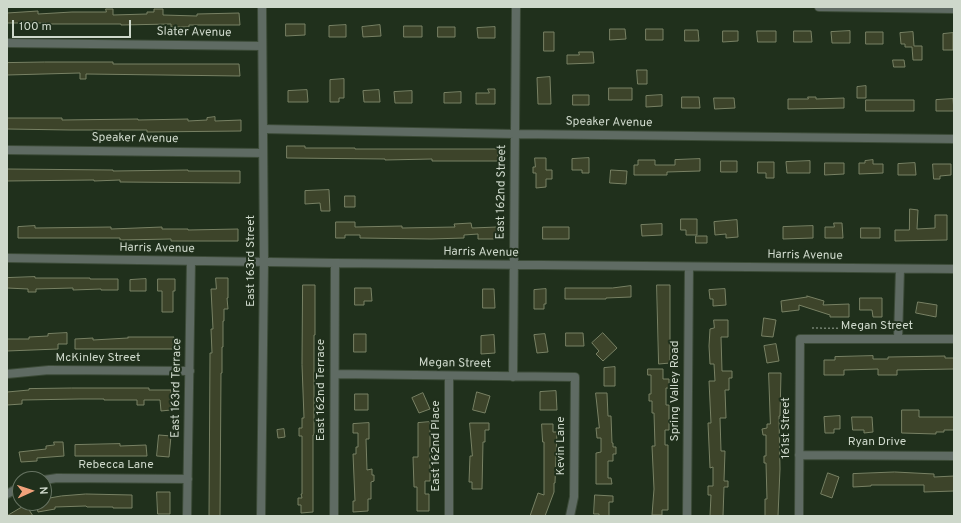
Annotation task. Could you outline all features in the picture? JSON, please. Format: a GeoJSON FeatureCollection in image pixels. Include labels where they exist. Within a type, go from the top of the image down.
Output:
{"type":"FeatureCollection","features":[{"type":"Feature","properties":{"kind":"street","name":"East 163rd Street"},"geometry":{"type":"LineString","coordinates":[[261,516],[264,261],[262,7]]}},
{"type":"Feature","properties":{"kind":"street","name":"East 162nd Street"},"geometry":{"type":"LineString","coordinates":[[513,377],[516,7]]}},
{"type":"Feature","properties":{"kind":"street"},"geometry":{"type":"LineString","coordinates":[[819,7],[954,9]]}},
{"type":"Feature","properties":{"kind":"street","name":"Slater Avenue"},"geometry":{"type":"LineString","coordinates":[[7,43],[262,46]]}},
{"type":"Feature","properties":{"kind":"street","name":"Speaker Avenue"},"geometry":{"type":"LineString","coordinates":[[263,129],[515,134],[954,139]]}},
{"type":"Feature","properties":{"kind":"street","name":"Speaker Avenue"},"geometry":{"type":"LineString","coordinates":[[7,150],[263,153]]}},
{"type":"Feature","properties":{"kind":"street","name":"Harris Avenue"},"geometry":{"type":"LineString","coordinates":[[7,258],[954,269]]}},
{"type":"Feature","properties":{"kind":"street","name":"East 163rd Terrace"},"geometry":{"type":"LineString","coordinates":[[187,516],[191,261]]}},
{"type":"Feature","properties":{"kind":"street","name":"East 162nd Terrace"},"geometry":{"type":"LineString","coordinates":[[334,516],[335,263]]}},
{"type":"Feature","properties":{"kind":"street","name":"Spring Valley Road"},"geometry":{"type":"LineString","coordinates":[[687,516],[689,267]]}},
{"type":"Feature","properties":{"kind":"street"},"geometry":{"type":"LineString","coordinates":[[898,339],[900,269]]}},
{"type":"Feature","properties":{"kind":"street","name":"Megan Street"},"geometry":{"type":"LineString","coordinates":[[800,339],[954,339]]}},
{"type":"Feature","properties":{"kind":"street","name":"161st Street"},"geometry":{"type":"LineString","coordinates":[[799,516],[800,339]]}},
{"type":"Feature","properties":{"kind":"street","name":"McKinley Street"},"geometry":{"type":"LineString","coordinates":[[7,374],[48,370],[190,371]]}},
{"type":"Feature","properties":{"kind":"street","name":"Megan Street"},"geometry":{"type":"LineString","coordinates":[[335,374],[513,377],[575,376]]}},
{"type":"Feature","properties":{"kind":"street","name":"East 162nd Place"},"geometry":{"type":"LineString","coordinates":[[449,376],[449,516]]}},
{"type":"Feature","properties":{"kind":"street","name":"Kevin Lane"},"geometry":{"type":"LineString","coordinates":[[570,516],[574,497],[575,376]]}},
{"type":"Feature","properties":{"kind":"street","name":"Ryan Drive"},"geometry":{"type":"LineString","coordinates":[[799,455],[954,456]]}},
{"type":"Feature","properties":{"kind":"street","name":"Rebecca Lane"},"geometry":{"type":"LineString","coordinates":[[52,479],[188,479]]}},
{"type":"Feature","properties":{"kind":"path"},"geometry":{"type":"LineString","coordinates":[[812,328],[891,329],[892,322]]}},
{"type":"Feature","properties":{"kind":"building"},"geometry":{"type":"Polygon","coordinates":[[[106,9],[113,9],[113,15],[147,14],[147,12],[154,12],[154,9],[163,9],[163,15],[197,16],[197,14],[239,13],[240,25],[189,25],[189,27],[171,27],[171,24],[121,25],[7,23],[7,13],[38,11],[38,14],[106,12],[106,9]]]}},
{"type":"Feature","properties":{"kind":"building"},"geometry":{"type":"Polygon","coordinates":[[[286,24],[305,24],[305,35],[286,36],[286,24]]]}},
{"type":"Feature","properties":{"kind":"building"},"geometry":{"type":"Polygon","coordinates":[[[346,25],[346,37],[329,37],[329,26],[346,25]]]}},
{"type":"Feature","properties":{"kind":"building"},"geometry":{"type":"Polygon","coordinates":[[[380,25],[381,36],[363,37],[362,27],[380,25]]]}},
{"type":"Feature","properties":{"kind":"building"},"geometry":{"type":"Polygon","coordinates":[[[404,26],[422,26],[422,37],[404,37],[404,26]]]}},
{"type":"Feature","properties":{"kind":"building"},"geometry":{"type":"Polygon","coordinates":[[[438,27],[455,27],[455,37],[438,37],[438,27]]]}},
{"type":"Feature","properties":{"kind":"building"},"geometry":{"type":"Polygon","coordinates":[[[495,27],[495,38],[478,38],[477,28],[495,27]]]}},
{"type":"Feature","properties":{"kind":"building"},"geometry":{"type":"Polygon","coordinates":[[[610,29],[625,29],[626,39],[610,40],[610,29]]]}},
{"type":"Feature","properties":{"kind":"building"},"geometry":{"type":"Polygon","coordinates":[[[646,29],[663,29],[663,40],[646,40],[646,29]]]}},
{"type":"Feature","properties":{"kind":"building"},"geometry":{"type":"Polygon","coordinates":[[[685,30],[698,30],[699,41],[685,41],[685,30]]]}},
{"type":"Feature","properties":{"kind":"building"},"geometry":{"type":"Polygon","coordinates":[[[723,31],[738,31],[738,41],[723,42],[723,31]]]}},
{"type":"Feature","properties":{"kind":"building"},"geometry":{"type":"Polygon","coordinates":[[[757,31],[776,31],[776,42],[758,42],[757,31]]]}},
{"type":"Feature","properties":{"kind":"building"},"geometry":{"type":"Polygon","coordinates":[[[794,31],[811,31],[812,42],[794,42],[794,31]]]}},
{"type":"Feature","properties":{"kind":"building"},"geometry":{"type":"Polygon","coordinates":[[[850,31],[850,43],[832,43],[831,32],[850,31]]]}},
{"type":"Feature","properties":{"kind":"building"},"geometry":{"type":"Polygon","coordinates":[[[544,32],[554,32],[554,51],[544,51],[544,32]]]}},
{"type":"Feature","properties":{"kind":"building"},"geometry":{"type":"Polygon","coordinates":[[[866,32],[883,32],[883,44],[866,44],[866,32]]]}},
{"type":"Feature","properties":{"kind":"building"},"geometry":{"type":"Polygon","coordinates":[[[913,32],[914,46],[922,46],[922,60],[913,60],[912,47],[905,47],[905,44],[901,44],[900,33],[913,32]]]}},
{"type":"Feature","properties":{"kind":"building"},"geometry":{"type":"Polygon","coordinates":[[[953,33],[953,50],[943,50],[943,34],[953,33]]]}},
{"type":"Feature","properties":{"kind":"building"},"geometry":{"type":"Polygon","coordinates":[[[579,52],[593,52],[594,63],[567,64],[567,55],[579,55],[579,52]]]}},
{"type":"Feature","properties":{"kind":"building"},"geometry":{"type":"Polygon","coordinates":[[[893,60],[904,60],[905,67],[894,67],[893,60]]]}},
{"type":"Feature","properties":{"kind":"building"},"geometry":{"type":"Polygon","coordinates":[[[113,62],[113,64],[239,64],[240,76],[86,74],[86,79],[80,79],[80,73],[7,75],[7,63],[113,62]]]}},
{"type":"Feature","properties":{"kind":"building"},"geometry":{"type":"Polygon","coordinates":[[[637,70],[647,70],[647,84],[638,84],[637,70]]]}},
{"type":"Feature","properties":{"kind":"building"},"geometry":{"type":"Polygon","coordinates":[[[550,77],[551,104],[538,104],[537,78],[550,77]]]}},
{"type":"Feature","properties":{"kind":"building"},"geometry":{"type":"Polygon","coordinates":[[[344,79],[344,98],[339,98],[339,102],[330,102],[330,80],[344,79]]]}},
{"type":"Feature","properties":{"kind":"building"},"geometry":{"type":"Polygon","coordinates":[[[866,86],[866,98],[857,98],[857,87],[866,86]]]}},
{"type":"Feature","properties":{"kind":"building"},"geometry":{"type":"Polygon","coordinates":[[[609,88],[632,88],[632,100],[609,100],[609,88]]]}},
{"type":"Feature","properties":{"kind":"building"},"geometry":{"type":"Polygon","coordinates":[[[488,89],[495,89],[495,104],[476,104],[476,93],[489,93],[488,89]]]}},
{"type":"Feature","properties":{"kind":"building"},"geometry":{"type":"Polygon","coordinates":[[[307,90],[308,102],[288,102],[288,91],[307,90]]]}},
{"type":"Feature","properties":{"kind":"building"},"geometry":{"type":"Polygon","coordinates":[[[379,90],[380,102],[364,102],[363,91],[379,90]]]}},
{"type":"Feature","properties":{"kind":"building"},"geometry":{"type":"Polygon","coordinates":[[[412,91],[412,103],[395,103],[394,92],[412,91]]]}},
{"type":"Feature","properties":{"kind":"building"},"geometry":{"type":"Polygon","coordinates":[[[461,92],[461,103],[444,103],[444,93],[461,92]]]}},
{"type":"Feature","properties":{"kind":"building"},"geometry":{"type":"Polygon","coordinates":[[[573,95],[589,95],[589,105],[573,105],[573,95]]]}},
{"type":"Feature","properties":{"kind":"building"},"geometry":{"type":"Polygon","coordinates":[[[662,95],[662,106],[646,107],[646,96],[662,95]]]}},
{"type":"Feature","properties":{"kind":"building"},"geometry":{"type":"Polygon","coordinates":[[[682,97],[699,97],[700,108],[682,108],[682,97]]]}},
{"type":"Feature","properties":{"kind":"building"},"geometry":{"type":"Polygon","coordinates":[[[808,97],[816,97],[816,99],[844,98],[844,108],[788,109],[788,99],[808,99],[808,97]]]}},
{"type":"Feature","properties":{"kind":"building"},"geometry":{"type":"Polygon","coordinates":[[[714,98],[734,98],[735,108],[715,109],[714,98]]]}},
{"type":"Feature","properties":{"kind":"building"},"geometry":{"type":"Polygon","coordinates":[[[953,99],[954,111],[936,111],[936,100],[953,99]]]}},
{"type":"Feature","properties":{"kind":"building"},"geometry":{"type":"Polygon","coordinates":[[[866,100],[914,100],[914,111],[866,111],[866,100]]]}},
{"type":"Feature","properties":{"kind":"building"},"geometry":{"type":"Polygon","coordinates":[[[215,117],[215,121],[241,120],[241,131],[147,132],[147,130],[7,129],[7,118],[62,118],[62,120],[188,119],[188,121],[207,120],[207,118],[215,117]]]}},
{"type":"Feature","properties":{"kind":"building"},"geometry":{"type":"Polygon","coordinates":[[[287,146],[305,146],[305,148],[355,149],[498,149],[498,161],[287,158],[287,146]]]}},
{"type":"Feature","properties":{"kind":"building"},"geometry":{"type":"Polygon","coordinates":[[[535,158],[546,158],[546,170],[552,170],[552,179],[546,179],[546,187],[536,188],[536,173],[533,173],[535,158]]]}},
{"type":"Feature","properties":{"kind":"building"},"geometry":{"type":"Polygon","coordinates":[[[589,158],[589,173],[582,173],[582,170],[572,170],[572,159],[589,158]]]}},
{"type":"Feature","properties":{"kind":"building"},"geometry":{"type":"Polygon","coordinates":[[[700,159],[700,171],[667,172],[667,175],[634,175],[634,165],[638,165],[638,160],[655,160],[655,165],[675,165],[675,160],[700,159]]]}},
{"type":"Feature","properties":{"kind":"building"},"geometry":{"type":"Polygon","coordinates":[[[873,160],[873,164],[883,164],[883,173],[859,174],[859,163],[865,163],[865,161],[873,160]]]}},
{"type":"Feature","properties":{"kind":"building"},"geometry":{"type":"Polygon","coordinates":[[[721,161],[737,161],[737,172],[721,172],[721,161]]]}},
{"type":"Feature","properties":{"kind":"building"},"geometry":{"type":"Polygon","coordinates":[[[810,161],[810,173],[787,173],[786,162],[810,161]]]}},
{"type":"Feature","properties":{"kind":"building"},"geometry":{"type":"Polygon","coordinates":[[[758,162],[774,162],[774,178],[766,178],[766,173],[758,173],[758,162]]]}},
{"type":"Feature","properties":{"kind":"building"},"geometry":{"type":"Polygon","coordinates":[[[825,163],[844,163],[844,174],[825,175],[825,163]]]}},
{"type":"Feature","properties":{"kind":"building"},"geometry":{"type":"Polygon","coordinates":[[[915,163],[916,175],[898,175],[898,164],[915,163]]]}},
{"type":"Feature","properties":{"kind":"building"},"geometry":{"type":"Polygon","coordinates":[[[933,164],[951,164],[951,175],[940,176],[940,179],[934,179],[933,164]]]}},
{"type":"Feature","properties":{"kind":"building"},"geometry":{"type":"Polygon","coordinates":[[[7,169],[240,171],[240,183],[120,182],[120,180],[7,181],[7,169]]]}},
{"type":"Feature","properties":{"kind":"building"},"geometry":{"type":"Polygon","coordinates":[[[611,170],[627,171],[626,184],[610,183],[611,170]]]}},
{"type":"Feature","properties":{"kind":"building"},"geometry":{"type":"Polygon","coordinates":[[[329,190],[330,211],[321,211],[320,203],[305,204],[305,191],[329,190]]]}},
{"type":"Feature","properties":{"kind":"building"},"geometry":{"type":"Polygon","coordinates":[[[345,196],[355,196],[355,207],[345,207],[345,196]]]}},
{"type":"Feature","properties":{"kind":"building"},"geometry":{"type":"Polygon","coordinates":[[[910,209],[918,210],[917,229],[935,228],[935,215],[947,215],[947,240],[895,241],[895,230],[909,230],[910,209]]]}},
{"type":"Feature","properties":{"kind":"building"},"geometry":{"type":"Polygon","coordinates":[[[681,219],[697,219],[697,235],[686,235],[686,230],[681,230],[681,219]]]}},
{"type":"Feature","properties":{"kind":"building"},"geometry":{"type":"Polygon","coordinates":[[[737,220],[738,237],[726,238],[726,234],[715,235],[714,222],[737,220]]]}},
{"type":"Feature","properties":{"kind":"building"},"geometry":{"type":"Polygon","coordinates":[[[336,222],[355,222],[355,227],[402,226],[402,228],[455,227],[454,224],[471,223],[472,228],[497,227],[497,239],[478,239],[478,234],[464,235],[464,238],[431,239],[360,238],[360,235],[345,235],[345,238],[336,238],[336,222]]]}},
{"type":"Feature","properties":{"kind":"building"},"geometry":{"type":"Polygon","coordinates":[[[834,223],[842,223],[843,238],[825,238],[825,227],[834,227],[834,223]]]}},
{"type":"Feature","properties":{"kind":"building"},"geometry":{"type":"Polygon","coordinates":[[[662,224],[662,235],[642,236],[641,225],[662,224]]]}},
{"type":"Feature","properties":{"kind":"building"},"geometry":{"type":"Polygon","coordinates":[[[35,226],[35,228],[111,227],[111,229],[162,227],[162,229],[188,230],[238,229],[238,241],[171,241],[171,239],[120,240],[120,238],[18,238],[18,227],[35,226]]]}},
{"type":"Feature","properties":{"kind":"building"},"geometry":{"type":"Polygon","coordinates":[[[813,226],[813,238],[783,239],[783,227],[813,226]]]}},
{"type":"Feature","properties":{"kind":"building"},"geometry":{"type":"Polygon","coordinates":[[[543,227],[569,227],[569,239],[543,239],[543,227]]]}},
{"type":"Feature","properties":{"kind":"building"},"geometry":{"type":"Polygon","coordinates":[[[861,228],[880,228],[880,238],[861,238],[861,228]]]}},
{"type":"Feature","properties":{"kind":"building"},"geometry":{"type":"Polygon","coordinates":[[[696,236],[707,236],[707,243],[696,243],[696,236]]]}},
{"type":"Feature","properties":{"kind":"building"},"geometry":{"type":"Polygon","coordinates":[[[35,277],[118,279],[118,290],[73,290],[73,288],[36,289],[36,292],[28,292],[28,289],[7,288],[7,278],[35,277]]]}},
{"type":"Feature","properties":{"kind":"building"},"geometry":{"type":"Polygon","coordinates":[[[216,278],[228,278],[228,309],[224,309],[223,321],[220,516],[209,516],[210,353],[212,353],[211,329],[213,329],[211,289],[216,289],[216,278]]]}},
{"type":"Feature","properties":{"kind":"building"},"geometry":{"type":"Polygon","coordinates":[[[146,279],[146,291],[130,291],[130,280],[146,279]]]}},
{"type":"Feature","properties":{"kind":"building"},"geometry":{"type":"Polygon","coordinates":[[[158,279],[175,279],[175,291],[173,291],[173,312],[162,312],[162,291],[158,291],[158,279]]]}},
{"type":"Feature","properties":{"kind":"building"},"geometry":{"type":"Polygon","coordinates":[[[303,285],[315,285],[315,335],[313,512],[301,513],[301,505],[298,505],[298,498],[302,498],[302,436],[299,436],[299,428],[302,428],[302,418],[304,418],[302,365],[303,285]]]}},
{"type":"Feature","properties":{"kind":"building"},"geometry":{"type":"Polygon","coordinates":[[[657,285],[670,285],[670,363],[659,364],[657,285]]]}},
{"type":"Feature","properties":{"kind":"building"},"geometry":{"type":"Polygon","coordinates":[[[631,286],[631,297],[606,299],[565,299],[565,288],[612,288],[631,286]]]}},
{"type":"Feature","properties":{"kind":"building"},"geometry":{"type":"Polygon","coordinates":[[[355,288],[371,288],[372,301],[364,301],[364,305],[355,305],[355,288]]]}},
{"type":"Feature","properties":{"kind":"building"},"geometry":{"type":"Polygon","coordinates":[[[483,289],[494,289],[495,308],[483,308],[483,289]]]}},
{"type":"Feature","properties":{"kind":"building"},"geometry":{"type":"Polygon","coordinates":[[[546,289],[546,304],[544,304],[544,309],[534,309],[534,290],[546,289]]]}},
{"type":"Feature","properties":{"kind":"building"},"geometry":{"type":"Polygon","coordinates":[[[725,289],[726,305],[713,306],[713,299],[710,299],[709,290],[725,289]]]}},
{"type":"Feature","properties":{"kind":"building"},"geometry":{"type":"Polygon","coordinates":[[[807,296],[824,301],[823,305],[849,304],[849,317],[830,317],[830,315],[799,305],[799,310],[782,312],[781,301],[807,296]]]}},
{"type":"Feature","properties":{"kind":"building"},"geometry":{"type":"Polygon","coordinates":[[[860,298],[882,298],[882,317],[873,317],[872,310],[860,310],[860,298]]]}},
{"type":"Feature","properties":{"kind":"building"},"geometry":{"type":"Polygon","coordinates":[[[918,302],[937,305],[936,317],[916,313],[918,302]]]}},
{"type":"Feature","properties":{"kind":"building"},"geometry":{"type":"Polygon","coordinates":[[[764,318],[776,320],[773,337],[762,336],[764,318]]]}},
{"type":"Feature","properties":{"kind":"building"},"geometry":{"type":"Polygon","coordinates":[[[714,320],[728,320],[728,337],[721,337],[722,371],[732,371],[732,378],[729,378],[729,390],[725,390],[726,418],[720,418],[721,451],[725,451],[724,481],[728,481],[728,487],[724,487],[723,516],[710,516],[711,495],[708,495],[708,486],[713,486],[713,467],[710,468],[708,423],[711,423],[709,381],[715,381],[714,364],[710,364],[709,346],[710,329],[714,328],[714,320]]]}},
{"type":"Feature","properties":{"kind":"building"},"geometry":{"type":"Polygon","coordinates":[[[67,333],[67,344],[58,344],[58,349],[7,351],[7,339],[29,339],[29,337],[48,336],[48,334],[67,333]]]}},
{"type":"Feature","properties":{"kind":"building"},"geometry":{"type":"Polygon","coordinates":[[[566,333],[583,333],[584,346],[566,346],[566,333]]]}},
{"type":"Feature","properties":{"kind":"building"},"geometry":{"type":"Polygon","coordinates":[[[603,333],[617,348],[603,361],[596,354],[599,351],[592,343],[603,333]]]}},
{"type":"Feature","properties":{"kind":"building"},"geometry":{"type":"Polygon","coordinates":[[[354,334],[366,334],[366,352],[354,352],[354,334]]]}},
{"type":"Feature","properties":{"kind":"building"},"geometry":{"type":"Polygon","coordinates":[[[545,334],[548,352],[537,353],[534,335],[545,334]]]}},
{"type":"Feature","properties":{"kind":"building"},"geometry":{"type":"Polygon","coordinates":[[[494,335],[495,353],[481,354],[481,336],[494,335]]]}},
{"type":"Feature","properties":{"kind":"building"},"geometry":{"type":"Polygon","coordinates":[[[128,337],[174,337],[174,349],[75,349],[75,339],[93,338],[93,340],[128,337]]]}},
{"type":"Feature","properties":{"kind":"building"},"geometry":{"type":"Polygon","coordinates":[[[776,344],[779,361],[767,363],[764,346],[776,344]]]}},
{"type":"Feature","properties":{"kind":"building"},"geometry":{"type":"Polygon","coordinates":[[[873,356],[873,359],[888,359],[888,357],[945,356],[945,358],[954,358],[954,369],[897,370],[897,375],[878,375],[878,369],[844,370],[844,375],[824,375],[824,360],[835,360],[835,357],[873,356]]]}},
{"type":"Feature","properties":{"kind":"building"},"geometry":{"type":"Polygon","coordinates":[[[615,367],[615,386],[604,386],[604,368],[615,367]]]}},
{"type":"Feature","properties":{"kind":"building"},"geometry":{"type":"Polygon","coordinates":[[[648,369],[663,369],[663,379],[669,379],[669,388],[666,388],[666,405],[669,405],[669,430],[665,430],[665,445],[668,445],[668,510],[662,510],[662,515],[652,515],[654,489],[652,446],[655,446],[654,413],[652,413],[652,401],[649,401],[649,394],[651,394],[651,375],[648,375],[648,369]]]}},
{"type":"Feature","properties":{"kind":"building"},"geometry":{"type":"Polygon","coordinates":[[[769,373],[781,373],[778,516],[765,516],[765,499],[767,499],[766,463],[764,463],[764,456],[766,456],[766,435],[763,435],[762,429],[767,428],[767,424],[770,424],[769,373]]]}},
{"type":"Feature","properties":{"kind":"building"},"geometry":{"type":"Polygon","coordinates":[[[149,388],[149,390],[171,390],[171,410],[161,411],[160,400],[144,400],[144,405],[137,405],[137,400],[22,400],[22,404],[7,405],[7,392],[29,389],[149,388]]]}},
{"type":"Feature","properties":{"kind":"building"},"geometry":{"type":"Polygon","coordinates":[[[556,391],[557,410],[540,410],[540,392],[556,391]]]}},
{"type":"Feature","properties":{"kind":"building"},"geometry":{"type":"Polygon","coordinates":[[[477,392],[490,396],[485,413],[473,410],[477,392]]]}},
{"type":"Feature","properties":{"kind":"building"},"geometry":{"type":"Polygon","coordinates":[[[423,393],[430,409],[419,413],[412,398],[423,393]]]}},
{"type":"Feature","properties":{"kind":"building"},"geometry":{"type":"Polygon","coordinates":[[[596,393],[607,393],[608,416],[611,416],[612,443],[613,447],[616,447],[616,454],[613,454],[613,461],[608,461],[608,478],[611,478],[612,484],[596,484],[596,453],[601,452],[601,438],[597,438],[596,428],[599,428],[596,393]]]}},
{"type":"Feature","properties":{"kind":"building"},"geometry":{"type":"Polygon","coordinates":[[[355,394],[368,394],[368,410],[355,410],[355,394]]]}},
{"type":"Feature","properties":{"kind":"building"},"geometry":{"type":"Polygon","coordinates":[[[902,410],[919,410],[919,417],[954,417],[954,430],[944,430],[944,432],[936,432],[936,434],[902,433],[902,410]]]}},
{"type":"Feature","properties":{"kind":"building"},"geometry":{"type":"Polygon","coordinates":[[[840,416],[840,429],[834,429],[834,433],[825,433],[824,417],[840,416]]]}},
{"type":"Feature","properties":{"kind":"building"},"geometry":{"type":"Polygon","coordinates":[[[852,417],[872,417],[873,432],[864,433],[864,430],[853,430],[852,417]]]}},
{"type":"Feature","properties":{"kind":"building"},"geometry":{"type":"Polygon","coordinates":[[[430,422],[430,481],[425,481],[425,494],[429,494],[429,511],[417,511],[417,487],[414,487],[413,457],[418,457],[418,423],[430,422]]]}},
{"type":"Feature","properties":{"kind":"building"},"geometry":{"type":"Polygon","coordinates":[[[369,423],[369,439],[366,439],[367,470],[372,469],[372,475],[374,475],[374,481],[371,482],[371,499],[368,499],[368,511],[353,512],[353,501],[355,501],[353,454],[356,454],[356,447],[358,447],[358,433],[353,433],[353,424],[369,423]]]}},
{"type":"Feature","properties":{"kind":"building"},"geometry":{"type":"Polygon","coordinates":[[[470,423],[489,423],[489,430],[485,430],[485,442],[483,442],[482,489],[472,489],[472,482],[469,482],[470,456],[472,456],[470,423]]]}},
{"type":"Feature","properties":{"kind":"building"},"geometry":{"type":"Polygon","coordinates":[[[542,424],[553,424],[553,432],[557,432],[554,492],[545,516],[530,516],[538,493],[544,495],[544,442],[542,424]]]}},
{"type":"Feature","properties":{"kind":"building"},"geometry":{"type":"Polygon","coordinates":[[[284,429],[285,437],[278,438],[277,430],[284,429]]]}},
{"type":"Feature","properties":{"kind":"building"},"geometry":{"type":"Polygon","coordinates":[[[159,435],[171,436],[169,457],[157,456],[159,435]]]}},
{"type":"Feature","properties":{"kind":"building"},"geometry":{"type":"Polygon","coordinates":[[[54,442],[63,442],[64,456],[37,458],[37,461],[21,462],[19,452],[46,449],[46,446],[54,445],[54,442]]]}},
{"type":"Feature","properties":{"kind":"building"},"geometry":{"type":"Polygon","coordinates":[[[120,444],[120,446],[146,445],[147,456],[75,456],[75,445],[120,444]]]}},
{"type":"Feature","properties":{"kind":"building"},"geometry":{"type":"Polygon","coordinates":[[[895,472],[934,474],[934,477],[954,476],[954,491],[924,492],[924,485],[871,485],[853,487],[853,474],[895,472]]]}},
{"type":"Feature","properties":{"kind":"building"},"geometry":{"type":"Polygon","coordinates":[[[828,473],[839,477],[832,498],[821,494],[828,473]]]}},
{"type":"Feature","properties":{"kind":"building"},"geometry":{"type":"Polygon","coordinates":[[[157,492],[170,492],[170,514],[158,514],[157,492]]]}},
{"type":"Feature","properties":{"kind":"building"},"geometry":{"type":"Polygon","coordinates":[[[86,494],[132,495],[132,508],[86,506],[55,507],[55,509],[52,510],[52,498],[86,494]]]}},
{"type":"Feature","properties":{"kind":"building"},"geometry":{"type":"Polygon","coordinates":[[[595,495],[613,496],[613,502],[609,502],[609,516],[599,516],[599,514],[594,514],[595,495]]]}},
{"type":"Feature","properties":{"kind":"building"},"geometry":{"type":"Polygon","coordinates":[[[16,511],[30,511],[33,516],[7,516],[16,511]]]}}]}
